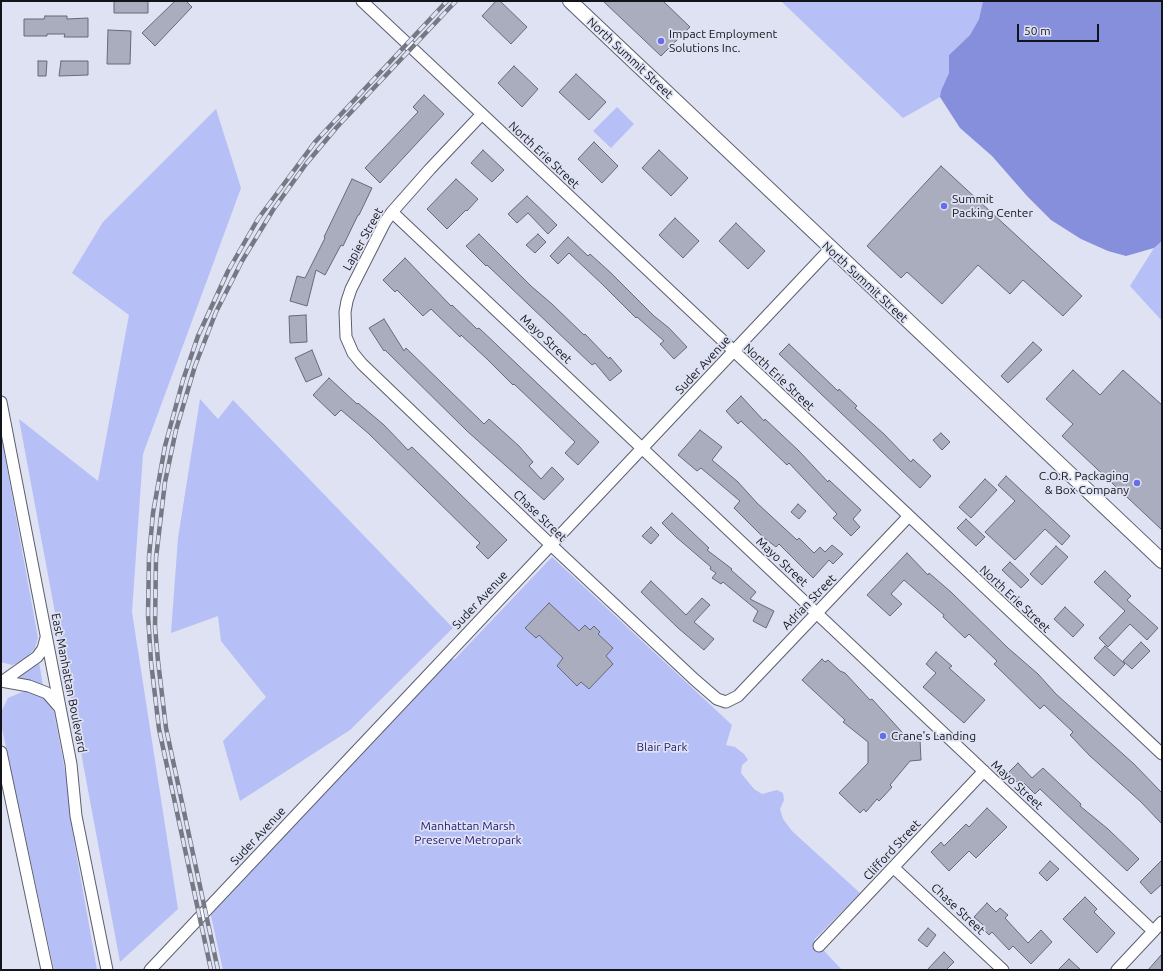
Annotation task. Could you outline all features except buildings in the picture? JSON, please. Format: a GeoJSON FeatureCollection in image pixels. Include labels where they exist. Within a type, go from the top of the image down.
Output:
{"type":"FeatureCollection","features":[{"type":"Feature","properties":{"kind":"main road","name":"North Summit Street"},"geometry":{"type":"LineString","coordinates":[[570,1],[830,249],[1162,561]]}},
{"type":"Feature","properties":{"kind":"street","name":"North Erie Street"},"geometry":{"type":"LineString","coordinates":[[362,1],[908,517],[1162,754]]}},
{"type":"Feature","properties":{"kind":"street","name":"Lapier Street"},"geometry":{"type":"LineString","coordinates":[[346,337],[345,312],[351,289],[392,212],[482,114]]}},
{"type":"Feature","properties":{"kind":"street","name":"Mayo Street"},"geometry":{"type":"LineString","coordinates":[[392,212],[1153,931]]}},
{"type":"Feature","properties":{"kind":"street","name":"Suder Avenue"},"geometry":{"type":"LineString","coordinates":[[150,970],[830,249]]}},
{"type":"Feature","properties":{"kind":"street","name":"Chase Street"},"geometry":{"type":"LineString","coordinates":[[346,337],[353,353],[362,364],[695,680],[717,699],[726,702]]}},
{"type":"Feature","properties":{"kind":"street","name":"East Manhattan Boulevard"},"geometry":{"type":"LineString","coordinates":[[1,402],[71,764],[76,816],[107,970]]}},
{"type":"Feature","properties":{"kind":"street","name":"Adrian Street"},"geometry":{"type":"LineString","coordinates":[[726,702],[738,696],[908,517]]}},
{"type":"Feature","properties":{"kind":"street"},"geometry":{"type":"LineString","coordinates":[[2,681],[37,657],[43,649],[46,638]]}},
{"type":"Feature","properties":{"kind":"street"},"geometry":{"type":"LineString","coordinates":[[2,681],[28,686],[46,693],[60,708]]}},
{"type":"Feature","properties":{"kind":"street"},"geometry":{"type":"LineString","coordinates":[[1,752],[47,970]]}},
{"type":"Feature","properties":{"kind":"street","name":"Clifford Street"},"geometry":{"type":"LineString","coordinates":[[819,946],[984,771]]}},
{"type":"Feature","properties":{"kind":"street","name":"Chase Street"},"geometry":{"type":"LineString","coordinates":[[894,868],[1003,970]]}},
{"type":"Feature","properties":{"kind":"street"},"geometry":{"type":"LineString","coordinates":[[1117,970],[1162,922]]}},
{"type":"Feature","properties":{"kind":"green space"},"geometry":{"type":"Polygon","coordinates":[[[781,1],[983,1],[979,19],[970,35],[949,55],[949,73],[940,97],[903,118],[781,1]]]}},
{"type":"Feature","properties":{"kind":"green space"},"geometry":{"type":"Polygon","coordinates":[[[617,107],[634,124],[611,148],[593,131],[617,107]]]}},
{"type":"Feature","properties":{"kind":"green space"},"geometry":{"type":"Polygon","coordinates":[[[216,109],[241,188],[143,454],[132,612],[178,909],[120,962],[19,419],[98,481],[129,315],[72,273],[103,222],[216,109]]]}},
{"type":"Feature","properties":{"kind":"green space"},"geometry":{"type":"Polygon","coordinates":[[[1162,241],[1162,321],[1130,286],[1154,248],[1162,241]]]}},
{"type":"Feature","properties":{"kind":"green space"},"geometry":{"type":"Polygon","coordinates":[[[200,399],[218,419],[233,400],[453,628],[350,730],[240,801],[223,741],[266,697],[221,641],[218,616],[171,633],[178,538],[200,399]]]}},
{"type":"Feature","properties":{"kind":"green space"},"geometry":{"type":"Polygon","coordinates":[[[1,435],[38,638],[35,648],[29,655],[18,663],[12,665],[1,662],[1,435]]]}},
{"type":"Feature","properties":{"kind":"green space","name":"Manhattan Marsh Preserve Metropark"},"geometry":{"type":"Polygon","coordinates":[[[552,557],[732,725],[726,745],[735,747],[744,754],[748,760],[742,765],[741,773],[754,789],[762,794],[777,790],[783,793],[784,800],[780,809],[783,819],[792,831],[860,893],[814,940],[842,970],[223,970],[209,907],[448,654],[454,660],[552,557]]]}},
{"type":"Feature","properties":{"kind":"green space"},"geometry":{"type":"Polygon","coordinates":[[[39,662],[43,686],[17,680],[16,676],[39,662]]]}},
{"type":"Feature","properties":{"kind":"green space"},"geometry":{"type":"Polygon","coordinates":[[[22,692],[33,692],[42,697],[49,703],[54,712],[67,782],[71,824],[97,970],[54,970],[1,724],[1,712],[8,698],[22,692]]]}},
{"type":"Feature","properties":{"kind":"shaded area"},"geometry":{"type":"Polygon","coordinates":[[[983,1],[1162,1],[1162,241],[1154,248],[1126,256],[1108,251],[1081,239],[1051,220],[1027,196],[992,156],[960,128],[940,97],[941,91],[949,73],[949,55],[970,35],[979,19],[983,1]]]}},
{"type":"Feature","properties":{"kind":"railway"},"geometry":{"type":"LineString","coordinates":[[211,970],[159,729],[151,662],[148,615],[149,557],[153,513],[165,446],[183,380],[198,336],[228,271],[258,219],[315,142],[447,1]]}},
{"type":"Feature","properties":{"kind":"railway"},"geometry":{"type":"LineString","coordinates":[[218,970],[166,728],[155,627],[156,558],[165,482],[176,430],[195,366],[216,312],[242,261],[273,210],[306,164],[337,127],[456,1]]}},
{"type":"Feature","properties":{"kind":"place","name":"Impact Employment Solutions Inc."},"geometry":{"type":"Point","coordinates":[661,41]}},
{"type":"Feature","properties":{"kind":"place","name":"Summit Packing Center"},"geometry":{"type":"Point","coordinates":[944,206]}},
{"type":"Feature","properties":{"kind":"place","name":"C.O.R. Packaging & Box Company"},"geometry":{"type":"Point","coordinates":[1137,483]}},
{"type":"Feature","properties":{"kind":"place","name":"Crane's Landing"},"geometry":{"type":"Point","coordinates":[883,736]}},
{"type":"Feature","properties":{"kind":"park label","name":"Blair Park"},"geometry":{"type":"Point","coordinates":[662,747]}}]}
